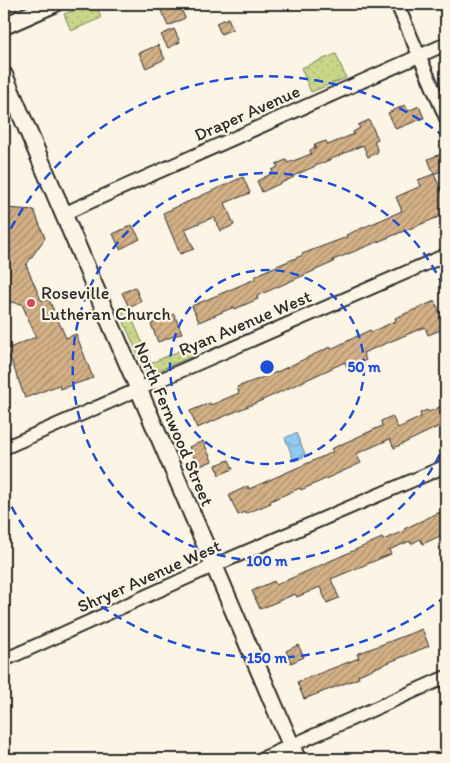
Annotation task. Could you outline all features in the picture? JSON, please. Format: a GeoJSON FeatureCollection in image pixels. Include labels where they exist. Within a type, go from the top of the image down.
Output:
{"type":"FeatureCollection","features":[{"type":"Feature","properties":{"kind":"street"},"geometry":{"type":"LineString","coordinates":[[4,26],[54,4]]}},
{"type":"Feature","properties":{"kind":"street"},"geometry":{"type":"LineString","coordinates":[[397,4],[446,118]]}},
{"type":"Feature","properties":{"kind":"street","name":"Draper Avenue"},"geometry":{"type":"LineString","coordinates":[[63,214],[446,44]]}},
{"type":"Feature","properties":{"kind":"street","name":"North Fernwood Street"},"geometry":{"type":"LineString","coordinates":[[4,75],[294,752]]}},
{"type":"Feature","properties":{"kind":"street","name":"Ryan Avenue West"},"geometry":{"type":"LineString","coordinates":[[4,448],[137,388],[446,255]]}},
{"type":"Feature","properties":{"kind":"street","name":"Shryer Avenue West"},"geometry":{"type":"LineString","coordinates":[[4,660],[213,566],[446,466]]}},
{"type":"Feature","properties":{"kind":"street"},"geometry":{"type":"LineString","coordinates":[[260,759],[294,752],[446,677]]}},
{"type":"Feature","properties":{"kind":"green space"},"geometry":{"type":"Polygon","coordinates":[[[88,4],[96,4],[101,18],[71,31],[64,14],[88,4]]]}},
{"type":"Feature","properties":{"kind":"green space"},"geometry":{"type":"Polygon","coordinates":[[[336,54],[346,78],[311,92],[301,68],[336,54]]]}},
{"type":"Feature","properties":{"kind":"green space"},"geometry":{"type":"Polygon","coordinates":[[[128,309],[151,363],[189,347],[193,356],[155,372],[149,373],[145,371],[120,313],[128,309]]]}},
{"type":"Feature","properties":{"kind":"water"},"geometry":{"type":"Polygon","coordinates":[[[296,433],[306,456],[294,461],[285,438],[296,433]]]}},
{"type":"Feature","properties":{"kind":"building"},"geometry":{"type":"Polygon","coordinates":[[[158,4],[179,4],[185,18],[168,26],[158,4]]]}},
{"type":"Feature","properties":{"kind":"building"},"geometry":{"type":"Polygon","coordinates":[[[228,18],[233,29],[221,34],[216,23],[228,18]]]}},
{"type":"Feature","properties":{"kind":"building"},"geometry":{"type":"Polygon","coordinates":[[[174,29],[180,42],[168,48],[161,35],[174,29]]]}},
{"type":"Feature","properties":{"kind":"building"},"geometry":{"type":"Polygon","coordinates":[[[158,45],[165,59],[146,68],[139,53],[158,45]]]}},
{"type":"Feature","properties":{"kind":"building"},"geometry":{"type":"Polygon","coordinates":[[[405,105],[408,111],[419,106],[424,118],[396,129],[388,113],[405,105]]]}},
{"type":"Feature","properties":{"kind":"building"},"geometry":{"type":"Polygon","coordinates":[[[369,120],[378,139],[374,141],[378,152],[368,157],[363,145],[262,192],[257,181],[273,173],[272,170],[278,167],[276,164],[286,160],[288,163],[311,154],[310,150],[316,148],[314,145],[326,141],[328,145],[354,134],[353,132],[360,128],[358,125],[369,120]]]}},
{"type":"Feature","properties":{"kind":"building"},"geometry":{"type":"Polygon","coordinates":[[[441,154],[446,169],[434,174],[428,159],[441,154]]]}},
{"type":"Feature","properties":{"kind":"building"},"geometry":{"type":"Polygon","coordinates":[[[434,174],[446,201],[446,214],[333,260],[334,262],[257,296],[258,299],[199,322],[192,306],[255,279],[255,277],[265,271],[302,254],[347,237],[346,235],[402,211],[396,197],[421,186],[418,180],[434,174]]]}},
{"type":"Feature","properties":{"kind":"building"},"geometry":{"type":"Polygon","coordinates":[[[243,177],[250,193],[225,203],[234,225],[221,231],[214,217],[185,229],[194,249],[180,254],[163,213],[243,177]]]}},
{"type":"Feature","properties":{"kind":"building","name":"Roseville Lutheran Church"},"geometry":{"type":"Polygon","coordinates":[[[4,208],[34,210],[45,238],[26,265],[41,300],[49,300],[66,338],[76,334],[93,378],[60,389],[59,385],[25,398],[7,349],[36,337],[22,304],[4,301],[4,208]]]}},
{"type":"Feature","properties":{"kind":"building"},"geometry":{"type":"Polygon","coordinates":[[[132,225],[140,239],[120,249],[113,234],[132,225]]]}},
{"type":"Feature","properties":{"kind":"building"},"geometry":{"type":"Polygon","coordinates":[[[135,287],[141,301],[129,307],[122,293],[135,287]]]}},
{"type":"Feature","properties":{"kind":"building"},"geometry":{"type":"Polygon","coordinates":[[[435,301],[440,313],[446,310],[446,328],[428,335],[425,327],[363,353],[366,360],[356,365],[356,362],[347,367],[345,362],[197,428],[190,411],[210,403],[211,405],[239,393],[237,387],[277,372],[330,347],[331,349],[370,330],[371,332],[396,321],[395,318],[435,301]]]}},
{"type":"Feature","properties":{"kind":"building"},"geometry":{"type":"Polygon","coordinates":[[[174,314],[182,333],[158,342],[151,324],[174,314]]]}},
{"type":"Feature","properties":{"kind":"building"},"geometry":{"type":"Polygon","coordinates":[[[446,404],[446,423],[394,448],[390,439],[356,454],[361,463],[301,490],[300,488],[270,501],[271,503],[245,514],[244,512],[238,515],[229,495],[248,486],[249,489],[333,452],[331,449],[382,426],[381,421],[392,416],[398,428],[421,417],[420,413],[427,410],[429,412],[446,404]]]}},
{"type":"Feature","properties":{"kind":"building"},"geometry":{"type":"Polygon","coordinates":[[[203,441],[212,461],[198,467],[189,447],[203,441]]]}},
{"type":"Feature","properties":{"kind":"building"},"geometry":{"type":"Polygon","coordinates":[[[229,460],[233,469],[219,475],[216,465],[229,460]]]}},
{"type":"Feature","properties":{"kind":"building"},"geometry":{"type":"Polygon","coordinates":[[[440,512],[442,517],[446,515],[446,533],[423,544],[420,539],[411,544],[410,541],[389,550],[391,554],[331,579],[339,598],[327,603],[320,587],[297,597],[295,594],[260,609],[252,591],[274,581],[276,585],[382,538],[383,540],[405,531],[404,529],[440,512]]]}},
{"type":"Feature","properties":{"kind":"building"},"geometry":{"type":"Polygon","coordinates":[[[422,629],[429,646],[358,675],[359,678],[304,699],[297,682],[359,658],[357,654],[422,629]]]}},
{"type":"Feature","properties":{"kind":"building"},"geometry":{"type":"Polygon","coordinates":[[[298,645],[304,657],[291,663],[286,651],[298,645]]]}},
{"type":"Feature","properties":{"kind":"place","name":"Roseville Lutheran Church"},"geometry":{"type":"Point","coordinates":[31,303]}}]}
